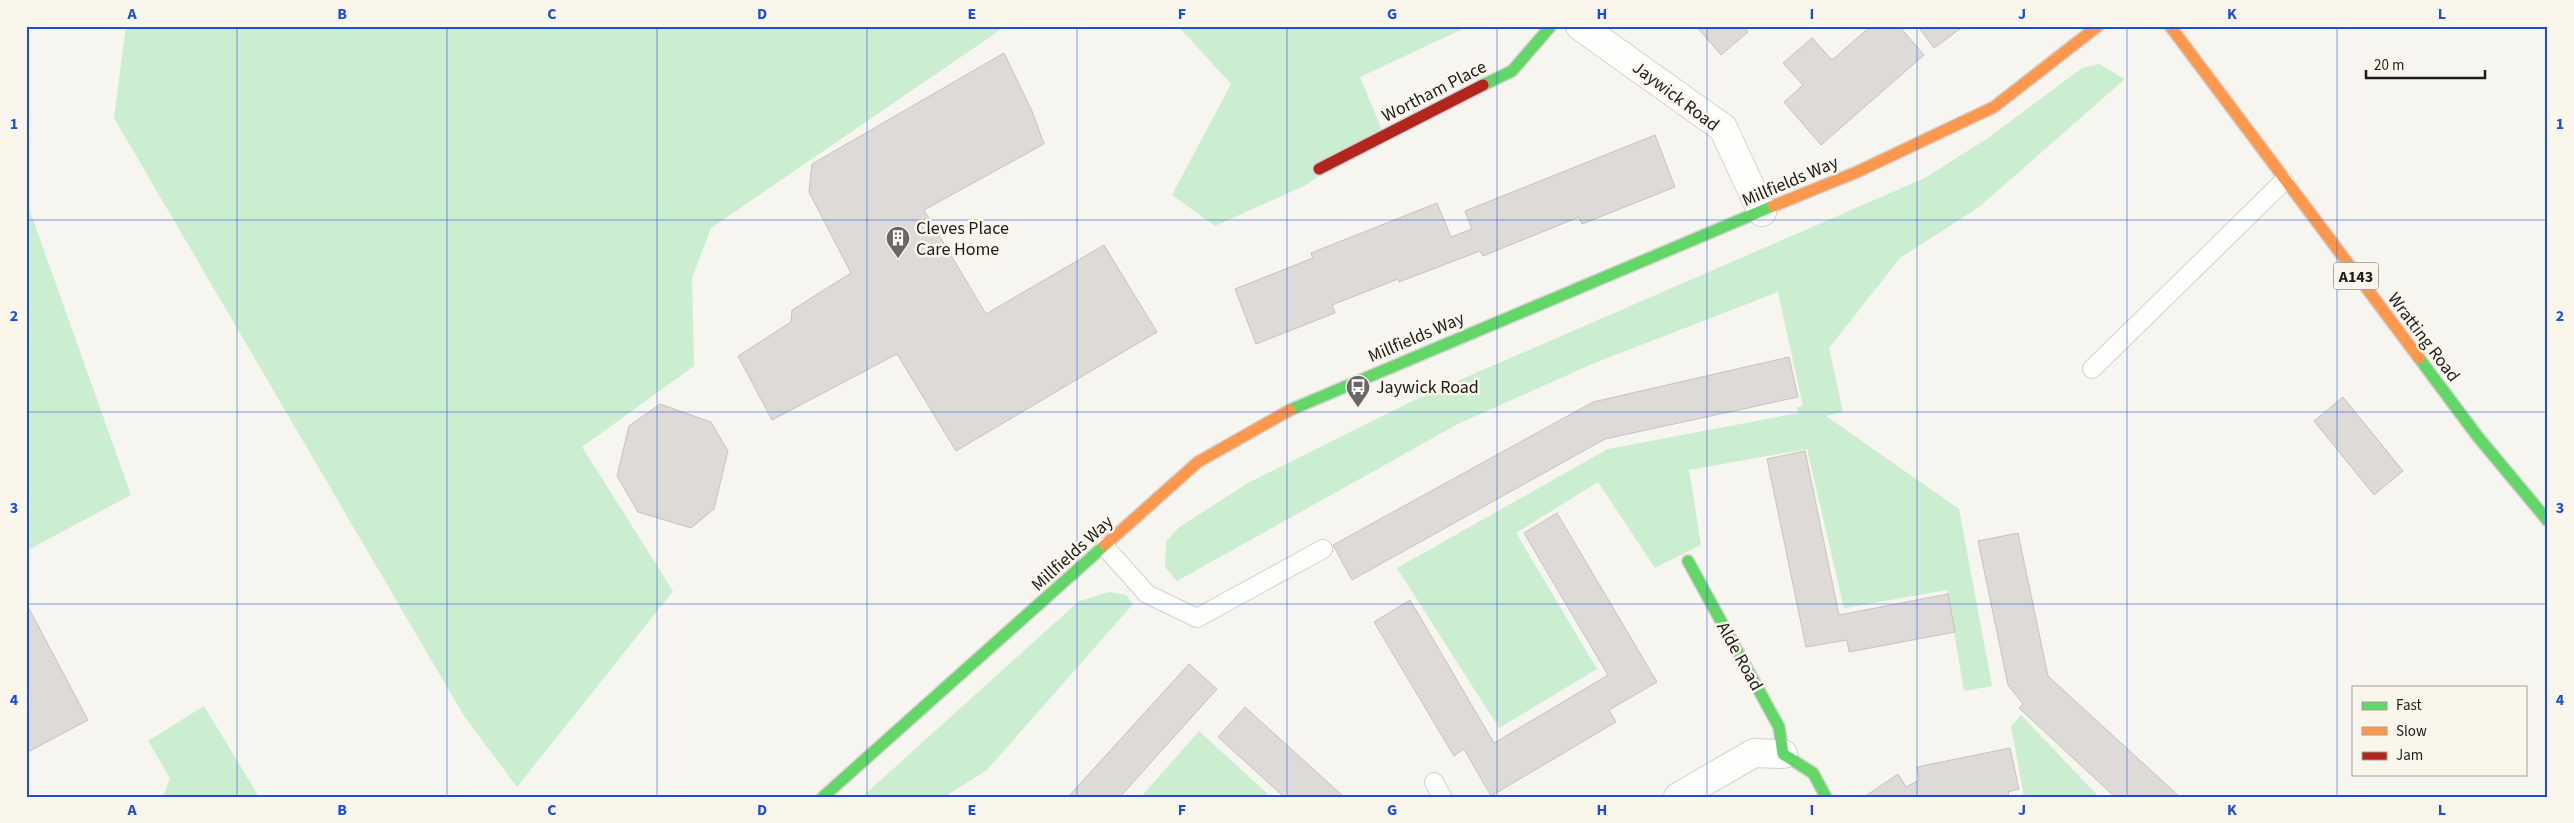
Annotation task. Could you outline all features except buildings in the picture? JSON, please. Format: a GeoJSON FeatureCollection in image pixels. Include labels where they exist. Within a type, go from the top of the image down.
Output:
{"type":"FeatureCollection","features":[{"type":"Feature","properties":{"kind":"street","name":"Wortham Place"},"geometry":{"type":"LineString","coordinates":[[1319,169],[1512,71],[1551,26]]}},
{"type":"Feature","properties":{"kind":"street","name":"Jaywick Road"},"geometry":{"type":"LineString","coordinates":[[1580,26],[1722,128],[1762,212]]}},
{"type":"Feature","properties":{"kind":"street","name":"Millfields Way"},"geometry":{"type":"LineString","coordinates":[[823,797],[1104,548],[1198,462],[1279,415],[1632,264],[1857,172],[1994,107],[2098,26]]}},
{"type":"Feature","properties":{"kind":"street","name":"Wratting Road"},"geometry":{"type":"LineString","coordinates":[[2170,26],[2284,181],[2478,437],[2548,521]]}},
{"type":"Feature","properties":{"kind":"street","name":"Alde Road"},"geometry":{"type":"LineString","coordinates":[[1688,561],[1779,727],[1783,754]]}},
{"type":"Feature","properties":{"kind":"street"},"geometry":{"type":"LineString","coordinates":[[1678,797],[1754,753],[1783,754],[1813,773],[1826,797]]}},
{"type":"Feature","properties":{"kind":"lane"},"geometry":{"type":"LineString","coordinates":[[2092,369],[2284,181]]}},
{"type":"Feature","properties":{"kind":"lane"},"geometry":{"type":"LineString","coordinates":[[1104,548],[1147,594],[1197,618],[1323,549]]}},
{"type":"Feature","properties":{"kind":"green space"},"geometry":{"type":"Polygon","coordinates":[[[126,26],[1006,26],[711,228],[692,278],[694,366],[582,447],[673,591],[517,787],[464,716],[114,118],[126,26]]]}},
{"type":"Feature","properties":{"kind":"green space"},"geometry":{"type":"Polygon","coordinates":[[[1178,26],[1469,26],[1360,77],[1382,130],[1306,185],[1215,226],[1172,195],[1231,84],[1178,26]]]}},
{"type":"Feature","properties":{"kind":"green space"},"geometry":{"type":"Polygon","coordinates":[[[2099,64],[2125,79],[1979,207],[1900,258],[1829,348],[1843,412],[1826,416],[1959,509],[1992,686],[1964,691],[1947,590],[1844,608],[1807,449],[1689,470],[1701,545],[1655,568],[1598,482],[1516,533],[1597,669],[1499,728],[1397,568],[1608,449],[1798,413],[1797,407],[1803,406],[1778,292],[1592,364],[1458,424],[1177,581],[1165,567],[1166,542],[1178,528],[1248,483],[1423,396],[1925,178],[1988,138],[2082,68],[2099,64]]]}},
{"type":"Feature","properties":{"kind":"green space"},"geometry":{"type":"Polygon","coordinates":[[[26,200],[131,495],[26,551],[26,200]]]}},
{"type":"Feature","properties":{"kind":"green space"},"geometry":{"type":"Polygon","coordinates":[[[1109,592],[1126,595],[1133,604],[987,770],[944,797],[862,797],[1079,601],[1109,592]]]}},
{"type":"Feature","properties":{"kind":"green space"},"geometry":{"type":"Polygon","coordinates":[[[204,706],[259,797],[163,797],[170,778],[148,741],[204,706]]]}},
{"type":"Feature","properties":{"kind":"green space"},"geometry":{"type":"Polygon","coordinates":[[[2021,715],[2099,797],[2024,797],[2011,726],[2021,715]]]}},
{"type":"Feature","properties":{"kind":"green space"},"geometry":{"type":"Polygon","coordinates":[[[1199,731],[1271,797],[1141,797],[1199,731]]]}},
{"type":"Feature","properties":{"kind":"traffic: fast"},"geometry":{"type":"LineString","coordinates":[[1483,85],[1512,71],[1551,26]]}},
{"type":"Feature","properties":{"kind":"traffic: fast"},"geometry":{"type":"LineString","coordinates":[[1290,410],[1773,206]]}},
{"type":"Feature","properties":{"kind":"traffic: fast"},"geometry":{"type":"LineString","coordinates":[[2419,358],[2478,437],[2548,521]]}},
{"type":"Feature","properties":{"kind":"traffic: fast"},"geometry":{"type":"LineString","coordinates":[[823,797],[1105,545]]}},
{"type":"Feature","properties":{"kind":"traffic: fast"},"geometry":{"type":"LineString","coordinates":[[1688,561],[1779,727],[1783,754],[1813,773],[1826,797]]}},
{"type":"Feature","properties":{"kind":"traffic: slow"},"geometry":{"type":"LineString","coordinates":[[1773,206],[1857,172],[1994,107],[2098,26]]}},
{"type":"Feature","properties":{"kind":"traffic: slow"},"geometry":{"type":"LineString","coordinates":[[2170,26],[2419,358]]}},
{"type":"Feature","properties":{"kind":"traffic: slow"},"geometry":{"type":"LineString","coordinates":[[1105,545],[1198,462],[1290,410]]}},
{"type":"Feature","properties":{"kind":"traffic: jam"},"geometry":{"type":"LineString","coordinates":[[1319,169],[1483,85]]}},
{"type":"Feature","properties":{"kind":"place","name":"Cleves Place Care Home"},"geometry":{"type":"Point","coordinates":[898,259]}},
{"type":"Feature","properties":{"kind":"place","name":"Jaywick Road"},"geometry":{"type":"Point","coordinates":[1358,408]}}]}
